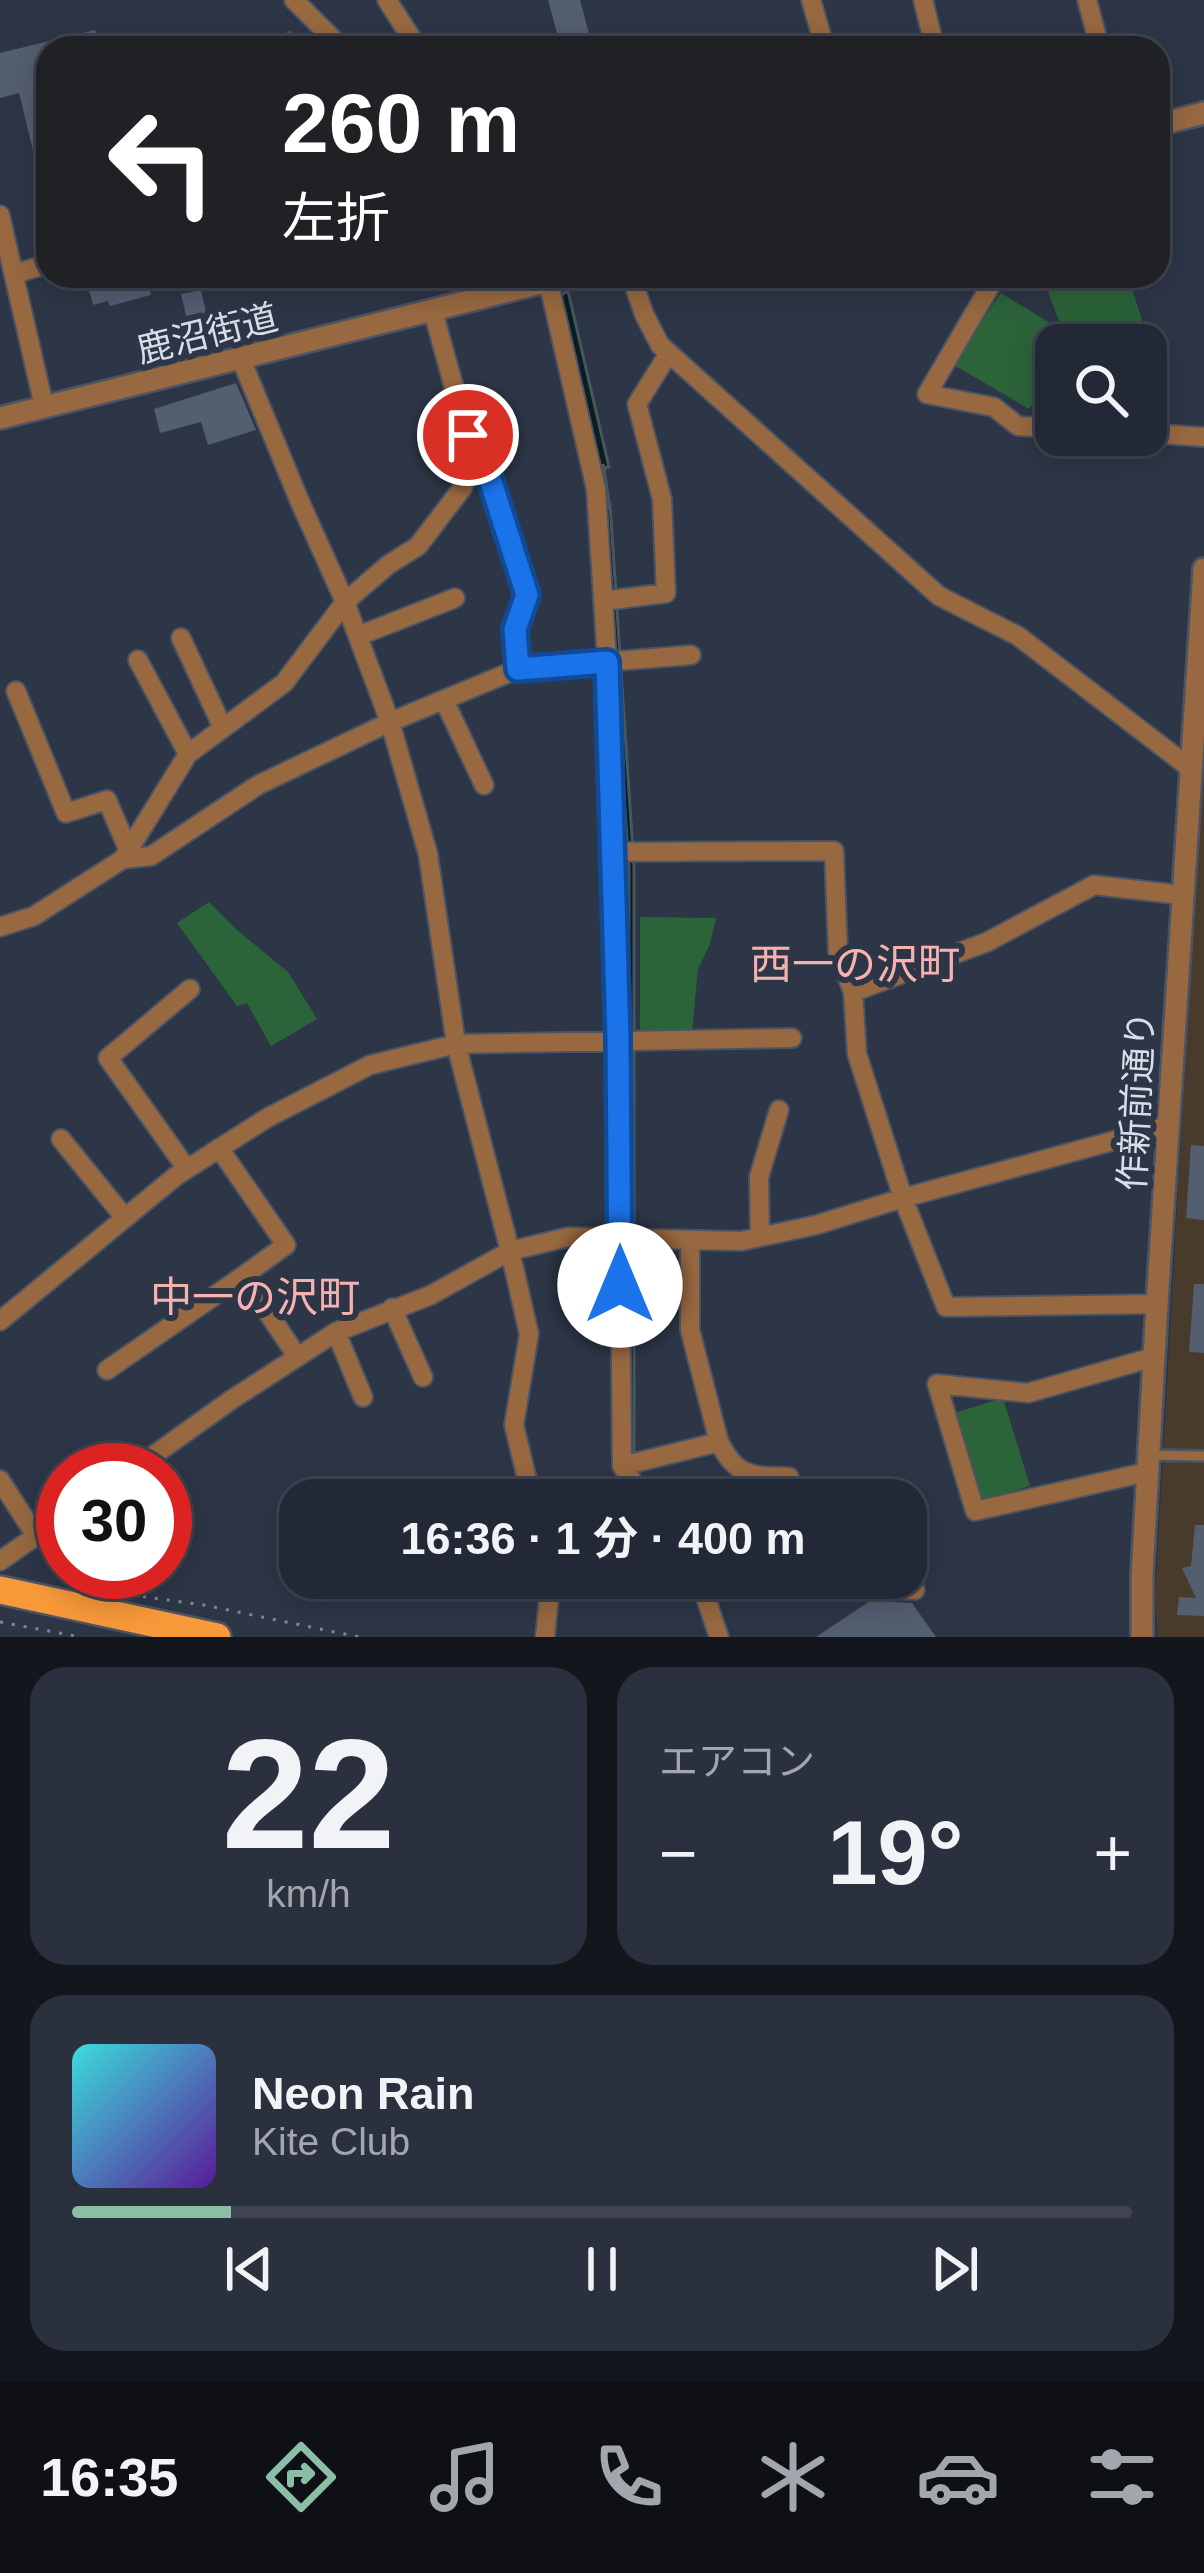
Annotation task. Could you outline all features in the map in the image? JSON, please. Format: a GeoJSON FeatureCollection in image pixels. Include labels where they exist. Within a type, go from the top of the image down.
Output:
{"type":"FeatureCollection","features":[{"type":"Feature","properties":{"kind":"main road"},"geometry":{"type":"LineString","coordinates":[[0,1590],[217,1637]]}},
{"type":"Feature","properties":{"kind":"street"},"geometry":{"type":"LineString","coordinates":[[294,0],[330,36]]}},
{"type":"Feature","properties":{"kind":"street"},"geometry":{"type":"LineString","coordinates":[[387,0],[410,36]]}},
{"type":"Feature","properties":{"kind":"street"},"geometry":{"type":"LineString","coordinates":[[811,0],[822,36]]}},
{"type":"Feature","properties":{"kind":"street"},"geometry":{"type":"LineString","coordinates":[[923,0],[932,36]]}},
{"type":"Feature","properties":{"kind":"street"},"geometry":{"type":"LineString","coordinates":[[1088,0],[1097,36]]}},
{"type":"Feature","properties":{"kind":"street"},"geometry":{"type":"LineString","coordinates":[[1170,122],[1204,113]]}},
{"type":"Feature","properties":{"kind":"street"},"geometry":{"type":"LineString","coordinates":[[0,215],[44,406]]}},
{"type":"Feature","properties":{"kind":"street"},"geometry":{"type":"LineString","coordinates":[[14,274],[36,268]]}},
{"type":"Feature","properties":{"kind":"street","name":"鹿沼街道"},"geometry":{"type":"LineString","coordinates":[[0,418],[518,288]]}},
{"type":"Feature","properties":{"kind":"street"},"geometry":{"type":"LineString","coordinates":[[557,288],[596,489],[607,662],[618,1039],[622,1466],[631,1479]]}},
{"type":"Feature","properties":{"kind":"street"},"geometry":{"type":"LineString","coordinates":[[635,288],[659,345],[939,596],[1018,636],[1190,768]]}},
{"type":"Feature","properties":{"kind":"street"},"geometry":{"type":"LineString","coordinates":[[989,288],[927,394],[994,407],[1018,426],[1035,427]]}},
{"type":"Feature","properties":{"kind":"street"},"geometry":{"type":"LineString","coordinates":[[0,927],[34,916],[126,854],[188,754],[284,683],[346,602],[418,546],[463,487],[472,453],[433,311]]}},
{"type":"Feature","properties":{"kind":"street"},"geometry":{"type":"LineString","coordinates":[[603,601],[666,593],[662,500],[637,404],[668,353]]}},
{"type":"Feature","properties":{"kind":"street"},"geometry":{"type":"LineString","coordinates":[[241,359],[346,602],[391,722],[428,854],[456,1044],[529,1334],[514,1425],[527,1479]]}},
{"type":"Feature","properties":{"kind":"street"},"geometry":{"type":"LineString","coordinates":[[1167,434],[1204,436]]}},
{"type":"Feature","properties":{"kind":"street"},"geometry":{"type":"LineString","coordinates":[[468,435],[483,457],[527,595],[515,629],[518,669]]}},
{"type":"Feature","properties":{"kind":"street","name":"作新前通り"},"geometry":{"type":"LineString","coordinates":[[1142,1637],[1157,1304],[1204,569]]}},
{"type":"Feature","properties":{"kind":"street"},"geometry":{"type":"LineString","coordinates":[[358,636],[455,598]]}},
{"type":"Feature","properties":{"kind":"street"},"geometry":{"type":"LineString","coordinates":[[181,638],[223,728]]}},
{"type":"Feature","properties":{"kind":"street"},"geometry":{"type":"LineString","coordinates":[[126,854],[151,856],[258,785],[518,669],[691,656]]}},
{"type":"Feature","properties":{"kind":"street"},"geometry":{"type":"LineString","coordinates":[[138,660],[188,754]]}},
{"type":"Feature","properties":{"kind":"street"},"geometry":{"type":"LineString","coordinates":[[16,691],[66,813],[107,800],[126,854]]}},
{"type":"Feature","properties":{"kind":"street"},"geometry":{"type":"LineString","coordinates":[[444,700],[484,785]]}},
{"type":"Feature","properties":{"kind":"street"},"geometry":{"type":"LineString","coordinates":[[613,852],[834,851],[838,952],[853,992],[857,1054],[903,1198],[946,1307],[1157,1304]]}},
{"type":"Feature","properties":{"kind":"street"},"geometry":{"type":"LineString","coordinates":[[853,992],[987,942],[1094,885],[1182,895]]}},
{"type":"Feature","properties":{"kind":"street"},"geometry":{"type":"LineString","coordinates":[[187,1169],[109,1058],[190,989]]}},
{"type":"Feature","properties":{"kind":"street"},"geometry":{"type":"LineString","coordinates":[[0,1321],[187,1169],[267,1118],[370,1065],[456,1044],[792,1038]]}},
{"type":"Feature","properties":{"kind":"street"},"geometry":{"type":"LineString","coordinates":[[760,1237],[759,1178],[779,1110]]}},
{"type":"Feature","properties":{"kind":"street"},"geometry":{"type":"LineString","coordinates":[[172,1443],[336,1332],[430,1295],[510,1251],[568,1237],[741,1241],[816,1225],[1168,1126]]}},
{"type":"Feature","properties":{"kind":"street"},"geometry":{"type":"LineString","coordinates":[[61,1139],[125,1218]]}},
{"type":"Feature","properties":{"kind":"street"},"geometry":{"type":"LineString","coordinates":[[107,1370],[286,1245],[219,1148]]}},
{"type":"Feature","properties":{"kind":"street"},"geometry":{"type":"LineString","coordinates":[[690,1240],[690,1330],[718,1442],[729,1462],[751,1475],[789,1478]]}},
{"type":"Feature","properties":{"kind":"street"},"geometry":{"type":"LineString","coordinates":[[243,1276],[297,1356]]}},
{"type":"Feature","properties":{"kind":"street"},"geometry":{"type":"LineString","coordinates":[[392,1308],[423,1377]]}},
{"type":"Feature","properties":{"kind":"street"},"geometry":{"type":"LineString","coordinates":[[336,1332],[363,1397]]}},
{"type":"Feature","properties":{"kind":"street"},"geometry":{"type":"LineString","coordinates":[[1148,1463],[975,1510],[937,1384],[1028,1393],[1154,1357]]}},
{"type":"Feature","properties":{"kind":"street"},"geometry":{"type":"LineString","coordinates":[[622,1466],[718,1442]]}},
{"type":"Feature","properties":{"kind":"street"},"geometry":{"type":"LineString","coordinates":[[0,1480],[36,1536],[0,1561]]}},
{"type":"Feature","properties":{"kind":"street"},"geometry":{"type":"LineString","coordinates":[[545,1637],[549,1599]]}},
{"type":"Feature","properties":{"kind":"street"},"geometry":{"type":"LineString","coordinates":[[707,1599],[719,1637]]}},
{"type":"Feature","properties":{"kind":"lane"},"geometry":{"type":"LineString","coordinates":[[1148,1463],[1204,1456]]}},
{"type":"Feature","properties":{"kind":"path"},"geometry":{"type":"LineString","coordinates":[[133,1618],[175,1600],[358,1637]]}},
{"type":"Feature","properties":{"kind":"path"},"geometry":{"type":"LineString","coordinates":[[0,1622],[81,1637]]}},
{"type":"Feature","properties":{"kind":"shaded area"},"geometry":{"type":"Polygon","coordinates":[[[568,291],[609,467],[599,469],[560,296],[568,291]]]}},
{"type":"Feature","properties":{"kind":"shaded area"},"geometry":{"type":"Polygon","coordinates":[[[610,504],[634,867],[634,1458],[628,1459],[629,868],[604,505],[610,504]]]}},
{"type":"Feature","properties":{"kind":"shaded area"},"geometry":{"type":"Polygon","coordinates":[[[1204,732],[1204,1637],[1158,1637],[1155,1599],[1204,732]]]}},
{"type":"Feature","properties":{"kind":"green space"},"geometry":{"type":"Polygon","coordinates":[[[1046,288],[1132,288],[1143,324],[1060,324],[1046,288]]]}},
{"type":"Feature","properties":{"kind":"green space"},"geometry":{"type":"Polygon","coordinates":[[[1001,293],[1052,324],[1035,324],[1035,399],[1029,409],[952,364],[1001,293]]]}},
{"type":"Feature","properties":{"kind":"green space"},"geometry":{"type":"Polygon","coordinates":[[[209,902],[288,972],[317,1019],[271,1046],[247,1003],[237,1006],[177,923],[209,902]]]}},
{"type":"Feature","properties":{"kind":"green space"},"geometry":{"type":"Polygon","coordinates":[[[640,917],[716,918],[698,969],[692,1032],[640,1031],[640,917]]]}},
{"type":"Feature","properties":{"kind":"green space"},"geometry":{"type":"Polygon","coordinates":[[[1003,1398],[1030,1486],[978,1502],[951,1414],[1003,1398]]]}},
{"type":"Feature","properties":{"kind":"building"},"geometry":{"type":"Polygon","coordinates":[[[548,0],[580,0],[590,36],[558,36],[548,0]]]}},
{"type":"Feature","properties":{"kind":"building"},"geometry":{"type":"Polygon","coordinates":[[[36,44],[36,163],[19,93],[0,98],[0,53],[36,44]]]}},
{"type":"Feature","properties":{"kind":"building"},"geometry":{"type":"Polygon","coordinates":[[[88,288],[154,288],[151,295],[110,306],[108,301],[93,305],[88,288]]]}},
{"type":"Feature","properties":{"kind":"building"},"geometry":{"type":"Polygon","coordinates":[[[201,290],[213,342],[193,346],[181,294],[201,290]]]}},
{"type":"Feature","properties":{"kind":"building"},"geometry":{"type":"Polygon","coordinates":[[[236,383],[256,430],[208,445],[201,422],[160,433],[154,409],[236,383]]]}},
{"type":"Feature","properties":{"kind":"building"},"geometry":{"type":"Polygon","coordinates":[[[1191,1145],[1204,1146],[1204,1220],[1186,1218],[1191,1145]]]}},
{"type":"Feature","properties":{"kind":"building"},"geometry":{"type":"Polygon","coordinates":[[[1194,1284],[1204,1284],[1204,1353],[1189,1352],[1194,1284]]]}},
{"type":"Feature","properties":{"kind":"building"},"geometry":{"type":"Polygon","coordinates":[[[1195,1525],[1204,1525],[1204,1616],[1177,1615],[1179,1597],[1196,1598],[1182,1568],[1191,1566],[1195,1525]]]}},
{"type":"Feature","properties":{"kind":"building"},"geometry":{"type":"Polygon","coordinates":[[[870,1601],[912,1603],[936,1637],[816,1637],[870,1601]]]}},
{"type":"Feature","properties":{"kind":"waterway"},"geometry":{"type":"LineString","coordinates":[[289,33],[294,36]]}},
{"type":"Feature","properties":{"kind":"waterway"},"geometry":{"type":"LineString","coordinates":[[603,466],[609,508]]}},
{"type":"Feature","properties":{"kind":"district","name":"西一の沢町"},"geometry":{"type":"Point","coordinates":[855,964]}},
{"type":"Feature","properties":{"kind":"district","name":"中一の沢町"},"geometry":{"type":"Point","coordinates":[255,1297]}},
{"type":"Feature","properties":{"kind":"route"},"geometry":{"type":"LineString","coordinates":[[468,435],[483,457],[527,595],[515,629],[518,669],[607,662],[620,1285]]}}]}
